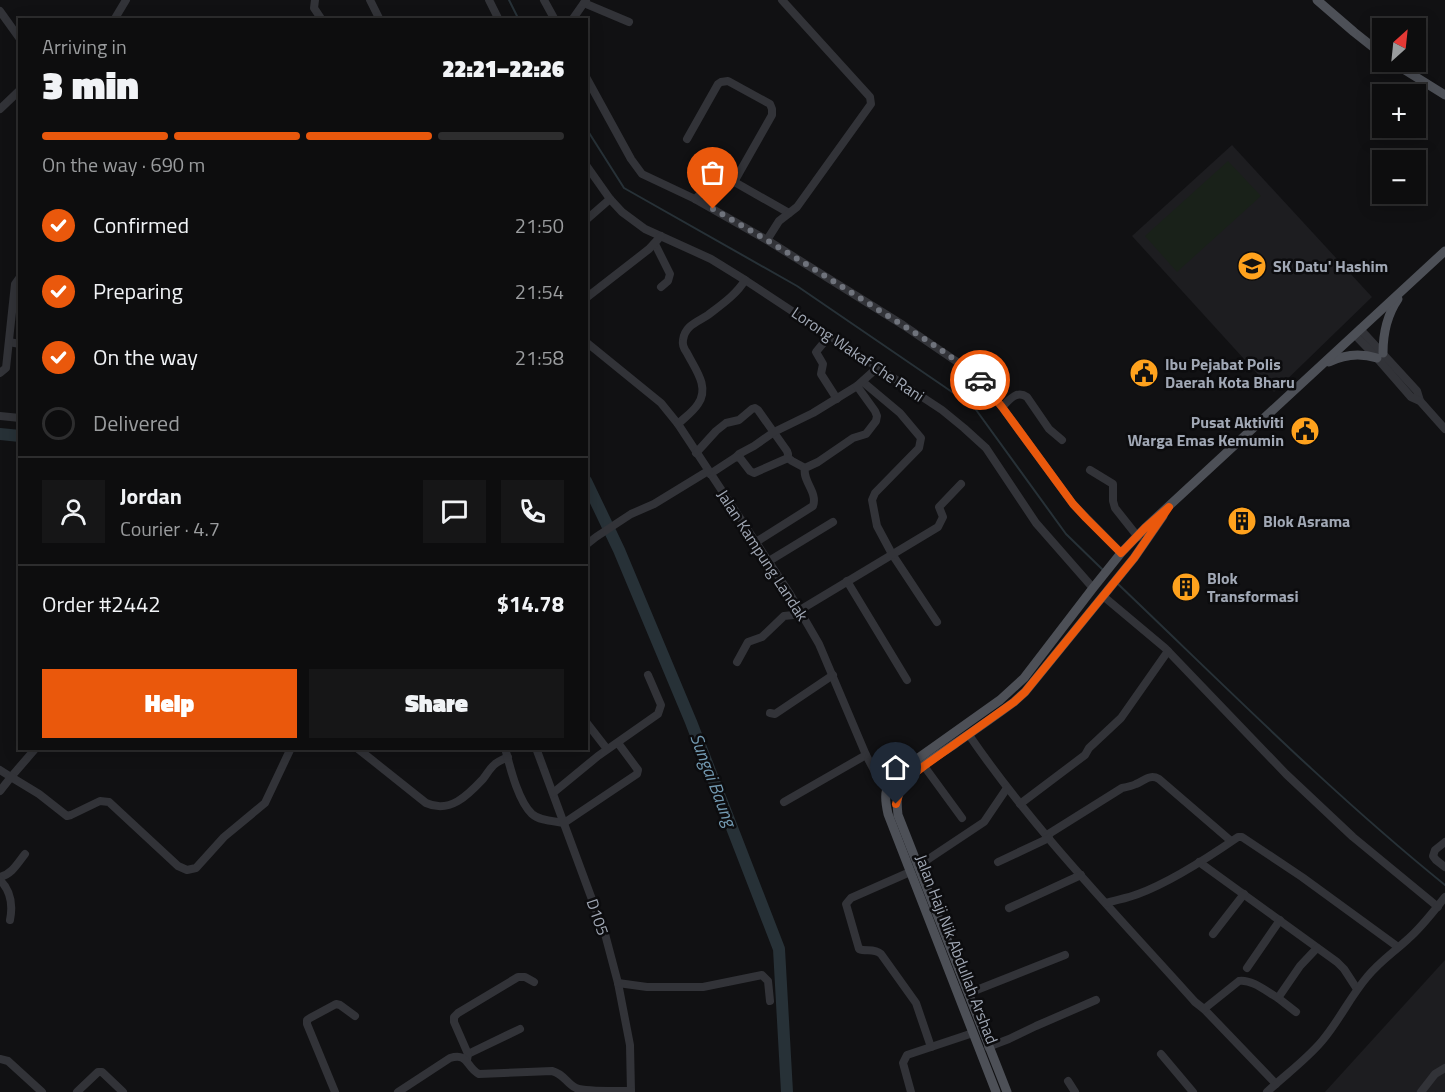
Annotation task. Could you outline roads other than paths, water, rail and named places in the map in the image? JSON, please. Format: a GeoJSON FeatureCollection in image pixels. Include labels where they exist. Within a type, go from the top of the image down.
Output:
{"type":"FeatureCollection","features":[{"type":"Feature","properties":{"kind":"main road"},"geometry":{"type":"LineString","coordinates":[[1317,0],[1372,46]]}},
{"type":"Feature","properties":{"kind":"main road"},"geometry":{"type":"LineString","coordinates":[[1408,72],[1443,94]]}},
{"type":"Feature","properties":{"kind":"main road"},"geometry":{"type":"LineString","coordinates":[[888,786],[900,771],[1012,690],[1024,678],[1120,555],[1145,528],[1445,251]]}},
{"type":"Feature","properties":{"kind":"main road"},"geometry":{"type":"LineString","coordinates":[[1320,368],[1347,355],[1380,356],[1389,315],[1396,301],[1411,283]]}},
{"type":"Feature","properties":{"kind":"main road"},"geometry":{"type":"LineString","coordinates":[[898,795],[907,779],[1025,692],[1128,565],[1169,507]]}},
{"type":"Feature","properties":{"kind":"main road","name":"Jalan Haji Nik Abdullah Arshad"},"geometry":{"type":"LineString","coordinates":[[888,786],[885,798],[888,814],[969,993],[1007,1092]]}},
{"type":"Feature","properties":{"kind":"main road","name":"Jalan Haji Nik Abdullah Arshad"},"geometry":{"type":"LineString","coordinates":[[898,795],[896,804],[898,815],[914,869],[996,1092]]}},
{"type":"Feature","properties":{"kind":"street"},"geometry":{"type":"LineString","coordinates":[[115,18],[126,0]]}},
{"type":"Feature","properties":{"kind":"street"},"geometry":{"type":"LineString","coordinates":[[315,0],[315,12],[320,18]]}},
{"type":"Feature","properties":{"kind":"street"},"geometry":{"type":"LineString","coordinates":[[370,0],[379,18]]}},
{"type":"Feature","properties":{"kind":"street"},"geometry":{"type":"LineString","coordinates":[[489,0],[498,18]]}},
{"type":"Feature","properties":{"kind":"street"},"geometry":{"type":"LineString","coordinates":[[544,0],[554,18]]}},
{"type":"Feature","properties":{"kind":"street"},"geometry":{"type":"LineString","coordinates":[[767,240],[778,221],[797,207],[871,104],[870,97],[783,0]]}},
{"type":"Feature","properties":{"kind":"street"},"geometry":{"type":"LineString","coordinates":[[573,18],[585,1],[629,22]]}},
{"type":"Feature","properties":{"kind":"street"},"geometry":{"type":"LineString","coordinates":[[0,11],[18,36]]}},
{"type":"Feature","properties":{"kind":"street"},"geometry":{"type":"LineString","coordinates":[[588,81],[631,159],[642,174],[695,199],[767,240],[903,325],[953,359],[981,382],[1073,504],[1120,555]]}},
{"type":"Feature","properties":{"kind":"street"},"geometry":{"type":"LineString","coordinates":[[687,139],[721,82],[728,81],[770,104],[772,115],[734,182]]}},
{"type":"Feature","properties":{"kind":"street"},"geometry":{"type":"LineString","coordinates":[[0,109],[18,92]]}},
{"type":"Feature","properties":{"kind":"street","name":"Lorong Wakaf Che Rani"},"geometry":{"type":"LineString","coordinates":[[588,168],[610,200],[645,229],[711,259],[942,410],[986,448],[1036,523],[1094,588]]}},
{"type":"Feature","properties":{"kind":"street"},"geometry":{"type":"LineString","coordinates":[[695,199],[709,187],[726,179],[789,213]]}},
{"type":"Feature","properties":{"kind":"street"},"geometry":{"type":"LineString","coordinates":[[588,218],[610,200]]}},
{"type":"Feature","properties":{"kind":"street"},"geometry":{"type":"LineString","coordinates":[[588,296],[655,244],[661,236]]}},
{"type":"Feature","properties":{"kind":"street"},"geometry":{"type":"LineString","coordinates":[[655,244],[670,274],[668,281],[661,287]]}},
{"type":"Feature","properties":{"kind":"street"},"geometry":{"type":"LineString","coordinates":[[0,373],[6,368],[9,342],[7,320],[18,280]]}},
{"type":"Feature","properties":{"kind":"street"},"geometry":{"type":"LineString","coordinates":[[678,424],[698,404],[703,387],[682,345],[683,338],[692,324],[740,288],[745,280]]}},
{"type":"Feature","properties":{"kind":"street"},"geometry":{"type":"LineString","coordinates":[[1358,332],[1380,356],[1411,398],[1420,401],[1445,429]]}},
{"type":"Feature","properties":{"kind":"street"},"geometry":{"type":"LineString","coordinates":[[830,335],[816,352],[823,364],[821,374],[837,399]]}},
{"type":"Feature","properties":{"kind":"street"},"geometry":{"type":"LineString","coordinates":[[9,342],[18,344]]}},
{"type":"Feature","properties":{"kind":"street","name":"Jalan Kampung Landak"},"geometry":{"type":"LineString","coordinates":[[588,344],[661,403],[678,424],[801,612],[819,644],[876,774],[898,795]]}},
{"type":"Feature","properties":{"kind":"street"},"geometry":{"type":"LineString","coordinates":[[588,543],[630,515],[654,504],[736,457],[774,432],[837,399],[860,384],[878,368]]}},
{"type":"Feature","properties":{"kind":"street"},"geometry":{"type":"LineString","coordinates":[[805,468],[818,462],[853,438],[866,434],[876,421],[875,411],[860,384]]}},
{"type":"Feature","properties":{"kind":"street"},"geometry":{"type":"LineString","coordinates":[[860,384],[900,413],[921,440],[918,449],[873,496],[872,500],[876,526],[937,622]]}},
{"type":"Feature","properties":{"kind":"street"},"geometry":{"type":"LineString","coordinates":[[1002,407],[1013,396],[1023,394],[1049,429],[1062,440]]}},
{"type":"Feature","properties":{"kind":"street"},"geometry":{"type":"LineString","coordinates":[[696,453],[726,423],[739,420],[753,408],[758,410],[774,432],[787,451],[788,458],[805,468]]}},
{"type":"Feature","properties":{"kind":"street"},"geometry":{"type":"LineString","coordinates":[[0,416],[18,418]]}},
{"type":"Feature","properties":{"kind":"street"},"geometry":{"type":"LineString","coordinates":[[736,457],[740,458],[754,473],[788,458]]}},
{"type":"Feature","properties":{"kind":"street"},"geometry":{"type":"LineString","coordinates":[[756,542],[813,506],[814,498],[803,472],[805,468]]}},
{"type":"Feature","properties":{"kind":"street"},"geometry":{"type":"LineString","coordinates":[[1090,470],[1113,484],[1115,508],[1138,537]]}},
{"type":"Feature","properties":{"kind":"street"},"geometry":{"type":"LineString","coordinates":[[737,662],[748,642],[762,638],[785,615],[801,612],[847,581],[938,527],[943,517],[939,507],[961,484]]}},
{"type":"Feature","properties":{"kind":"street"},"geometry":{"type":"LineString","coordinates":[[769,561],[833,522]]}},
{"type":"Feature","properties":{"kind":"street"},"geometry":{"type":"LineString","coordinates":[[847,581],[907,680]]}},
{"type":"Feature","properties":{"kind":"street"},"geometry":{"type":"LineString","coordinates":[[1103,596],[1168,651],[1286,774],[1353,837],[1441,902],[1416,932],[1377,965],[1357,989],[1329,1033],[1311,1053],[1267,1092]]}},
{"type":"Feature","properties":{"kind":"street"},"geometry":{"type":"LineString","coordinates":[[1020,804],[1085,755],[1089,748],[1121,718],[1168,651]]}},
{"type":"Feature","properties":{"kind":"street"},"geometry":{"type":"LineString","coordinates":[[553,793],[607,749],[658,714],[661,705],[648,675]]}},
{"type":"Feature","properties":{"kind":"street"},"geometry":{"type":"LineString","coordinates":[[770,713],[775,714],[833,675]]}},
{"type":"Feature","properties":{"kind":"street"},"geometry":{"type":"LineString","coordinates":[[588,725],[607,749]]}},
{"type":"Feature","properties":{"kind":"street"},"geometry":{"type":"LineString","coordinates":[[969,735],[1007,788],[1081,875],[1195,1002],[1276,1084]]}},
{"type":"Feature","properties":{"kind":"street"},"geometry":{"type":"LineString","coordinates":[[359,750],[426,803],[442,807],[453,804],[468,794],[506,753],[516,787],[531,814],[545,820],[564,823],[637,774],[636,766],[618,743]]}},
{"type":"Feature","properties":{"kind":"street"},"geometry":{"type":"LineString","coordinates":[[0,791],[34,750]]}},
{"type":"Feature","properties":{"kind":"street"},"geometry":{"type":"LineString","coordinates":[[0,770],[39,794],[67,816],[100,801],[110,802],[178,866],[191,870],[199,865],[224,837],[265,803],[290,750]]}},
{"type":"Feature","properties":{"kind":"street","name":"D105"},"geometry":{"type":"LineString","coordinates":[[537,750],[605,934],[618,983],[630,1045],[631,1092]]}},
{"type":"Feature","properties":{"kind":"street"},"geometry":{"type":"LineString","coordinates":[[784,802],[866,754]]}},
{"type":"Feature","properties":{"kind":"street"},"geometry":{"type":"LineString","coordinates":[[924,766],[962,818]]}},
{"type":"Feature","properties":{"kind":"street"},"geometry":{"type":"LineString","coordinates":[[998,862],[1048,836],[1122,789],[1154,776],[1231,841]]}},
{"type":"Feature","properties":{"kind":"street"},"geometry":{"type":"LineString","coordinates":[[931,1047],[916,1003],[881,954],[874,950],[859,949],[846,904],[851,898],[914,869],[984,822],[1007,788]]}},
{"type":"Feature","properties":{"kind":"street"},"geometry":{"type":"LineString","coordinates":[[1106,903],[1138,894],[1167,880],[1239,837],[1245,838],[1302,877],[1398,947]]}},
{"type":"Feature","properties":{"kind":"street"},"geometry":{"type":"LineString","coordinates":[[1445,842],[1433,856],[1445,867]]}},
{"type":"Feature","properties":{"kind":"street"},"geometry":{"type":"LineString","coordinates":[[10,920],[12,904],[5,885],[0,879],[11,872],[25,854]]}},
{"type":"Feature","properties":{"kind":"street"},"geometry":{"type":"LineString","coordinates":[[1199,862],[1344,969],[1357,989]]}},
{"type":"Feature","properties":{"kind":"street"},"geometry":{"type":"LineString","coordinates":[[1009,908],[1081,875]]}},
{"type":"Feature","properties":{"kind":"street"},"geometry":{"type":"LineString","coordinates":[[1213,934],[1244,894]]}},
{"type":"Feature","properties":{"kind":"street"},"geometry":{"type":"LineString","coordinates":[[1247,968],[1280,921]]}},
{"type":"Feature","properties":{"kind":"street"},"geometry":{"type":"LineString","coordinates":[[1278,998],[1300,966],[1317,948]]}},
{"type":"Feature","properties":{"kind":"street"},"geometry":{"type":"LineString","coordinates":[[969,993],[1065,955]]}},
{"type":"Feature","properties":{"kind":"street"},"geometry":{"type":"LineString","coordinates":[[618,983],[647,987],[703,987],[762,975],[768,981],[770,1001]]}},
{"type":"Feature","properties":{"kind":"street"},"geometry":{"type":"LineString","coordinates":[[534,982],[525,977],[518,977],[454,1017],[454,1023],[474,1072],[479,1074],[552,1071],[559,1073],[573,1086],[582,1090],[631,1092]]}},
{"type":"Feature","properties":{"kind":"street"},"geometry":{"type":"LineString","coordinates":[[1204,1010],[1243,980],[1278,998],[1296,1012]]}},
{"type":"Feature","properties":{"kind":"street"},"geometry":{"type":"LineString","coordinates":[[988,1047],[1096,1000]]}},
{"type":"Feature","properties":{"kind":"street"},"geometry":{"type":"LineString","coordinates":[[335,1092],[307,1020],[336,1004],[355,1016]]}},
{"type":"Feature","properties":{"kind":"street"},"geometry":{"type":"LineString","coordinates":[[398,1092],[450,1058],[467,1057],[520,1029]]}},
{"type":"Feature","properties":{"kind":"street"},"geometry":{"type":"LineString","coordinates":[[911,1092],[903,1063],[907,1056],[974,1033]]}},
{"type":"Feature","properties":{"kind":"street"},"geometry":{"type":"LineString","coordinates":[[1161,1054],[1193,1092]]}},
{"type":"Feature","properties":{"kind":"street"},"geometry":{"type":"LineString","coordinates":[[0,1059],[8,1061],[42,1092]]}},
{"type":"Feature","properties":{"kind":"street"},"geometry":{"type":"LineString","coordinates":[[1421,1092],[1435,1074],[1445,1068]]}},
{"type":"Feature","properties":{"kind":"street"},"geometry":{"type":"LineString","coordinates":[[77,1092],[98,1072],[102,1072],[123,1092]]}},
{"type":"Feature","properties":{"kind":"street"},"geometry":{"type":"LineString","coordinates":[[1068,1081],[1075,1092]]}},
{"type":"Feature","properties":{"kind":"waterway"},"geometry":{"type":"LineString","coordinates":[[509,0],[518,18]]}},
{"type":"Feature","properties":{"kind":"waterway"},"geometry":{"type":"LineString","coordinates":[[588,131],[624,188],[797,286],[974,407],[1066,534],[1103,570]]}},
{"type":"Feature","properties":{"kind":"waterway","name":"Sungai Baung"},"geometry":{"type":"LineString","coordinates":[[0,434],[18,436]]}},
{"type":"Feature","properties":{"kind":"waterway","name":"Sungai Baung"},"geometry":{"type":"LineString","coordinates":[[588,485],[619,550],[691,722],[779,949],[787,1092]]}},
{"type":"Feature","properties":{"kind":"waterway"},"geometry":{"type":"LineString","coordinates":[[1118,584],[1319,776],[1445,885]]}},
{"type":"Feature","properties":{"kind":"place","name":"SK Datu' Hashim"},"geometry":{"type":"Point","coordinates":[1252,266]}},
{"type":"Feature","properties":{"kind":"place","name":"Ibu Pejabat Polis Daerah Kota Bharu"},"geometry":{"type":"Point","coordinates":[1144,373]}},
{"type":"Feature","properties":{"kind":"place","name":"Pusat Aktiviti Warga Emas Kemumin"},"geometry":{"type":"Point","coordinates":[1305,431]}},
{"type":"Feature","properties":{"kind":"place","name":"Blok Asrama"},"geometry":{"type":"Point","coordinates":[1242,521]}},
{"type":"Feature","properties":{"kind":"place","name":"Blok Transformasi"},"geometry":{"type":"Point","coordinates":[1186,587]}}]}
